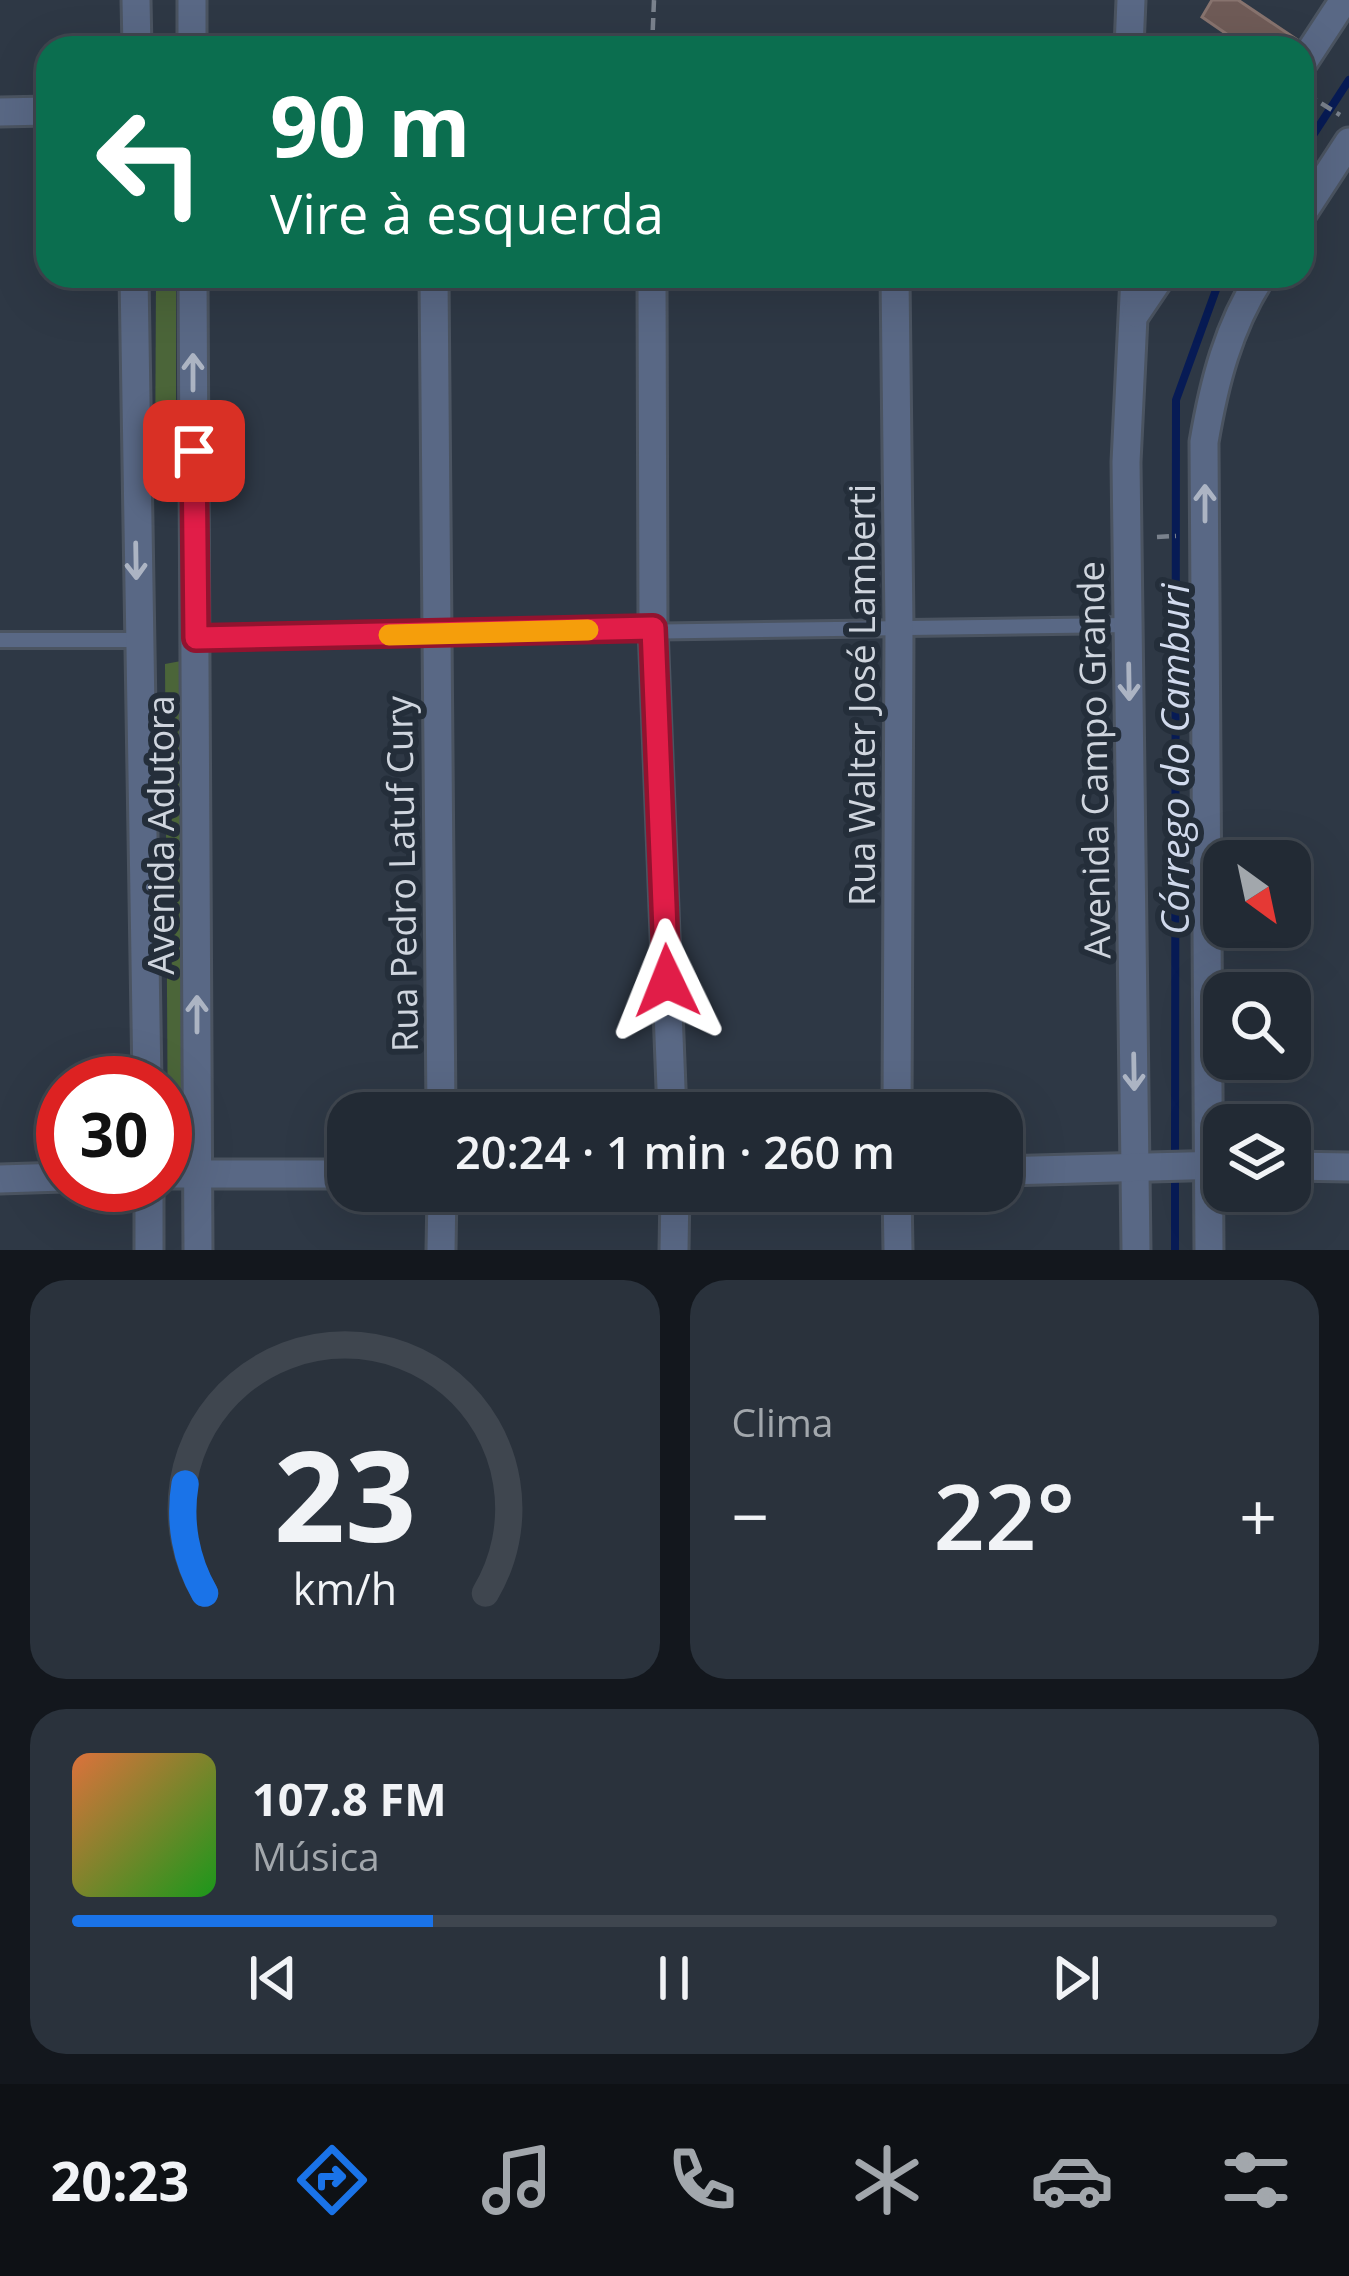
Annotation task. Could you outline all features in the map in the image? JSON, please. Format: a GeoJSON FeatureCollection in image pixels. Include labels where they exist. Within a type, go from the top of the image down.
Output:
{"type":"FeatureCollection","features":[{"type":"Feature","properties":{"kind":"street"},"geometry":{"type":"LineString","coordinates":[[136,0],[137,36]]}},
{"type":"Feature","properties":{"kind":"street"},"geometry":{"type":"LineString","coordinates":[[191,0],[192,36]]}},
{"type":"Feature","properties":{"kind":"street"},"geometry":{"type":"LineString","coordinates":[[1130,36],[1131,0]]}},
{"type":"Feature","properties":{"kind":"street"},"geometry":{"type":"LineString","coordinates":[[1314,46],[1344,0]]}},
{"type":"Feature","properties":{"kind":"street"},"geometry":{"type":"LineString","coordinates":[[0,112],[36,111]]}},
{"type":"Feature","properties":{"kind":"street"},"geometry":{"type":"LineString","coordinates":[[1314,192],[1347,130]]}},
{"type":"Feature","properties":{"kind":"street","name":"Avenida Adutora"},"geometry":{"type":"LineString","coordinates":[[134,288],[146,1056]]}},
{"type":"Feature","properties":{"kind":"street","name":"Avenida Adutora"},"geometry":{"type":"LineString","coordinates":[[193,288],[198,1250]]}},
{"type":"Feature","properties":{"kind":"street","name":"Rua Pedro Latuf Cury"},"geometry":{"type":"LineString","coordinates":[[434,288],[441,1092]]}},
{"type":"Feature","properties":{"kind":"street"},"geometry":{"type":"LineString","coordinates":[[652,288],[653,628],[671,1092]]}},
{"type":"Feature","properties":{"kind":"street","name":"Rua Walter José Lamberti"},"geometry":{"type":"LineString","coordinates":[[895,288],[897,1092]]}},
{"type":"Feature","properties":{"kind":"street","name":"Avenida Campo Grande"},"geometry":{"type":"LineString","coordinates":[[1135,288],[1126,462],[1128,625],[1184,1166],[1209,1250]]}},
{"type":"Feature","properties":{"kind":"street"},"geometry":{"type":"LineString","coordinates":[[1136,313],[1153,288]]}},
{"type":"Feature","properties":{"kind":"street","name":"Avenida Campo Grande"},"geometry":{"type":"LineString","coordinates":[[1136,1250],[1184,1166],[1204,442],[1215,379],[1255,288]]}},
{"type":"Feature","properties":{"kind":"street"},"geometry":{"type":"LineString","coordinates":[[1023,1170],[1184,1166]]}},
{"type":"Feature","properties":{"kind":"street"},"geometry":{"type":"LineString","coordinates":[[1311,1166],[1349,1167]]}},
{"type":"Feature","properties":{"kind":"street"},"geometry":{"type":"LineString","coordinates":[[192,1173],[327,1174]]}},
{"type":"Feature","properties":{"kind":"street"},"geometry":{"type":"LineString","coordinates":[[0,1179],[36,1178]]}},
{"type":"Feature","properties":{"kind":"street"},"geometry":{"type":"LineString","coordinates":[[149,1212],[149,1250]]}},
{"type":"Feature","properties":{"kind":"street"},"geometry":{"type":"LineString","coordinates":[[441,1250],[442,1212]]}},
{"type":"Feature","properties":{"kind":"street"},"geometry":{"type":"LineString","coordinates":[[674,1250],[675,1212]]}},
{"type":"Feature","properties":{"kind":"street"},"geometry":{"type":"LineString","coordinates":[[897,1212],[898,1250]]}},
{"type":"Feature","properties":{"kind":"lane"},"geometry":{"type":"LineString","coordinates":[[196,638],[653,628],[1128,625]]}},
{"type":"Feature","properties":{"kind":"lane"},"geometry":{"type":"LineString","coordinates":[[0,640],[137,640]]}},
{"type":"Feature","properties":{"kind":"path"},"geometry":{"type":"LineString","coordinates":[[652,36],[654,0]]}},
{"type":"Feature","properties":{"kind":"path"},"geometry":{"type":"LineString","coordinates":[[1314,101],[1347,130]]}},
{"type":"Feature","properties":{"kind":"path"},"geometry":{"type":"LineString","coordinates":[[1157,537],[1188,536]]}},
{"type":"Feature","properties":{"kind":"green space"},"geometry":{"type":"Polygon","coordinates":[[[156,288],[176,288],[176,482],[155,484],[156,288]]]}},
{"type":"Feature","properties":{"kind":"green space"},"geometry":{"type":"Polygon","coordinates":[[[181,661],[183,1056],[167,1056],[165,664],[181,661]]]}},
{"type":"Feature","properties":{"kind":"building"},"geometry":{"type":"Polygon","coordinates":[[[1212,0],[1238,0],[1292,36],[1230,36],[1202,17],[1212,0]]]}},
{"type":"Feature","properties":{"kind":"waterway","name":"Córrego do Camburi"},"geometry":{"type":"LineString","coordinates":[[1314,134],[1349,80]]}},
{"type":"Feature","properties":{"kind":"waterway","name":"Córrego do Camburi"},"geometry":{"type":"LineString","coordinates":[[1175,1160],[1176,400],[1217,288]]}},
{"type":"Feature","properties":{"kind":"waterway","name":"Córrego do Camburi"},"geometry":{"type":"LineString","coordinates":[[1175,1175],[1175,1250]]}},
{"type":"Feature","properties":{"kind":"slow traffic"},"geometry":{"type":"LineString","coordinates":[[389,635],[588,630]]}},
{"type":"Feature","properties":{"kind":"route"},"geometry":{"type":"LineString","coordinates":[[194,451],[196,638],[653,628],[667,981]]}}]}
